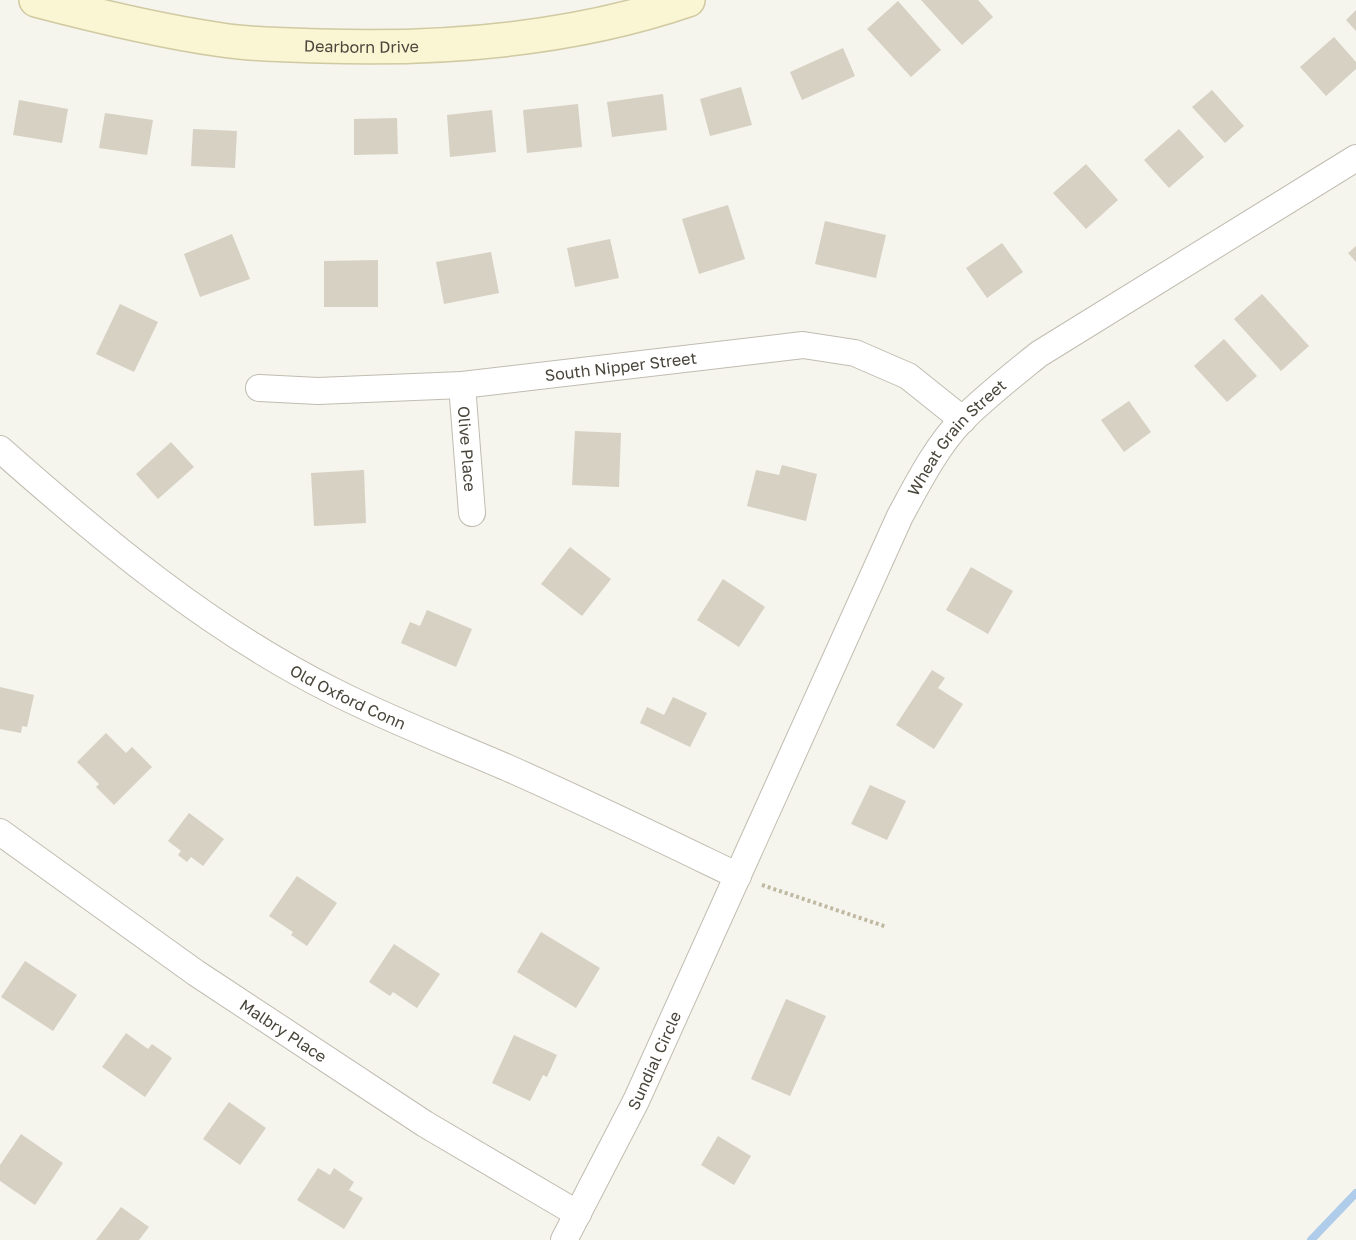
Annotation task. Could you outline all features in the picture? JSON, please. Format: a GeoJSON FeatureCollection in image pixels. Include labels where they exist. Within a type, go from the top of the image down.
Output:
{"type":"FeatureCollection","features":[{"type":"Feature","properties":{"kind":"street","name":"Dearborn Drive"},"geometry":{"type":"LineString","coordinates":[[36,0],[221,40],[259,45],[376,48],[453,44],[563,31],[625,19],[688,0]]}},
{"type":"Feature","properties":{"kind":"street","name":"Wheat Grain Street"},"geometry":{"type":"LineString","coordinates":[[738,876],[900,516],[923,473],[949,435],[1011,376],[1040,354],[1356,158]]}},
{"type":"Feature","properties":{"kind":"street","name":"South Nipper Street"},"geometry":{"type":"LineString","coordinates":[[259,388],[318,391],[462,385],[803,345],[855,353],[908,376],[963,420]]}},
{"type":"Feature","properties":{"kind":"street","name":"Olive Place"},"geometry":{"type":"LineString","coordinates":[[462,385],[472,513]]}},
{"type":"Feature","properties":{"kind":"street","name":"Old Oxford Conn"},"geometry":{"type":"LineString","coordinates":[[0,449],[86,525],[189,604],[258,649],[333,691],[600,809],[738,876]]}},
{"type":"Feature","properties":{"kind":"street","name":"Malbry Place"},"geometry":{"type":"LineString","coordinates":[[0,832],[196,973],[425,1124],[578,1214]]}},
{"type":"Feature","properties":{"kind":"street","name":"Sundial Circle"},"geometry":{"type":"LineString","coordinates":[[564,1240],[636,1101],[738,876]]}},
{"type":"Feature","properties":{"kind":"path"},"geometry":{"type":"LineString","coordinates":[[738,876],[887,927]]}},
{"type":"Feature","properties":{"kind":"building"},"geometry":{"type":"Polygon","coordinates":[[[921,0],[978,0],[993,17],[962,45],[921,0]]]}},
{"type":"Feature","properties":{"kind":"building"},"geometry":{"type":"Polygon","coordinates":[[[898,1],[941,50],[911,77],[867,29],[898,1]]]}},
{"type":"Feature","properties":{"kind":"building"},"geometry":{"type":"Polygon","coordinates":[[[1356,10],[1356,31],[1346,20],[1356,10]]]}},
{"type":"Feature","properties":{"kind":"building"},"geometry":{"type":"Polygon","coordinates":[[[1334,37],[1356,62],[1356,69],[1326,96],[1300,67],[1334,37]]]}},
{"type":"Feature","properties":{"kind":"building"},"geometry":{"type":"Polygon","coordinates":[[[843,48],[855,76],[802,100],[790,72],[843,48]]]}},
{"type":"Feature","properties":{"kind":"building"},"geometry":{"type":"Polygon","coordinates":[[[741,87],[752,125],[710,136],[700,99],[741,87]]]}},
{"type":"Feature","properties":{"kind":"building"},"geometry":{"type":"Polygon","coordinates":[[[1212,90],[1244,126],[1225,143],[1192,107],[1212,90]]]}},
{"type":"Feature","properties":{"kind":"building"},"geometry":{"type":"Polygon","coordinates":[[[663,94],[667,130],[612,137],[607,102],[663,94]]]}},
{"type":"Feature","properties":{"kind":"building"},"geometry":{"type":"Polygon","coordinates":[[[19,100],[68,109],[62,143],[13,135],[19,100]]]}},
{"type":"Feature","properties":{"kind":"building"},"geometry":{"type":"Polygon","coordinates":[[[578,104],[582,147],[527,153],[523,110],[578,104]]]}},
{"type":"Feature","properties":{"kind":"building"},"geometry":{"type":"Polygon","coordinates":[[[492,110],[496,152],[450,157],[447,115],[492,110]]]}},
{"type":"Feature","properties":{"kind":"building"},"geometry":{"type":"Polygon","coordinates":[[[105,113],[153,120],[147,155],[99,148],[105,113]]]}},
{"type":"Feature","properties":{"kind":"building"},"geometry":{"type":"Polygon","coordinates":[[[397,118],[398,154],[354,155],[354,119],[397,118]]]}},
{"type":"Feature","properties":{"kind":"building"},"geometry":{"type":"Polygon","coordinates":[[[193,129],[237,131],[235,168],[191,166],[193,129]]]}},
{"type":"Feature","properties":{"kind":"building"},"geometry":{"type":"Polygon","coordinates":[[[1179,129],[1204,157],[1169,188],[1144,160],[1179,129]]]}},
{"type":"Feature","properties":{"kind":"building"},"geometry":{"type":"Polygon","coordinates":[[[1086,164],[1118,200],[1086,229],[1053,193],[1086,164]]]}},
{"type":"Feature","properties":{"kind":"building"},"geometry":{"type":"Polygon","coordinates":[[[728,205],[745,259],[699,274],[682,219],[728,205]]]}},
{"type":"Feature","properties":{"kind":"building"},"geometry":{"type":"Polygon","coordinates":[[[825,221],[886,235],[876,278],[815,264],[825,221]]]}},
{"type":"Feature","properties":{"kind":"building"},"geometry":{"type":"Polygon","coordinates":[[[232,234],[250,279],[200,297],[184,254],[232,234]]]}},
{"type":"Feature","properties":{"kind":"building"},"geometry":{"type":"Polygon","coordinates":[[[610,239],[619,278],[575,287],[567,248],[610,239]]]}},
{"type":"Feature","properties":{"kind":"building"},"geometry":{"type":"Polygon","coordinates":[[[1002,243],[1023,272],[987,298],[966,268],[1002,243]]]}},
{"type":"Feature","properties":{"kind":"building"},"geometry":{"type":"Polygon","coordinates":[[[1356,246],[1356,262],[1348,253],[1356,246]]]}},
{"type":"Feature","properties":{"kind":"building"},"geometry":{"type":"Polygon","coordinates":[[[491,252],[499,293],[444,304],[436,262],[491,252]]]}},
{"type":"Feature","properties":{"kind":"building"},"geometry":{"type":"Polygon","coordinates":[[[378,260],[378,307],[324,307],[324,261],[378,260]]]}},
{"type":"Feature","properties":{"kind":"building"},"geometry":{"type":"Polygon","coordinates":[[[1262,294],[1309,346],[1281,371],[1234,319],[1262,294]]]}},
{"type":"Feature","properties":{"kind":"building"},"geometry":{"type":"Polygon","coordinates":[[[120,304],[158,322],[134,372],[96,354],[120,304]]]}},
{"type":"Feature","properties":{"kind":"building"},"geometry":{"type":"Polygon","coordinates":[[[1224,339],[1257,376],[1227,402],[1194,366],[1224,339]]]}},
{"type":"Feature","properties":{"kind":"building"},"geometry":{"type":"Polygon","coordinates":[[[1129,401],[1151,432],[1124,452],[1101,420],[1129,401]]]}},
{"type":"Feature","properties":{"kind":"building"},"geometry":{"type":"Polygon","coordinates":[[[575,431],[621,433],[619,487],[572,485],[575,431]]]}},
{"type":"Feature","properties":{"kind":"building"},"geometry":{"type":"Polygon","coordinates":[[[171,442],[194,467],[158,499],[136,474],[171,442]]]}},
{"type":"Feature","properties":{"kind":"building"},"geometry":{"type":"Polygon","coordinates":[[[782,465],[817,474],[806,521],[747,506],[756,470],[779,475],[782,465]]]}},
{"type":"Feature","properties":{"kind":"building"},"geometry":{"type":"Polygon","coordinates":[[[364,470],[366,523],[314,526],[311,473],[364,470]]]}},
{"type":"Feature","properties":{"kind":"building"},"geometry":{"type":"Polygon","coordinates":[[[570,547],[611,579],[582,616],[541,584],[570,547]]]}},
{"type":"Feature","properties":{"kind":"building"},"geometry":{"type":"Polygon","coordinates":[[[971,567],[1013,591],[988,634],[946,610],[971,567]]]}},
{"type":"Feature","properties":{"kind":"building"},"geometry":{"type":"Polygon","coordinates":[[[723,579],[765,607],[739,647],[697,620],[723,579]]]}},
{"type":"Feature","properties":{"kind":"building"},"geometry":{"type":"Polygon","coordinates":[[[427,610],[472,629],[456,667],[401,643],[410,622],[420,626],[427,610]]]}},
{"type":"Feature","properties":{"kind":"building"},"geometry":{"type":"Polygon","coordinates":[[[932,670],[945,678],[938,688],[963,704],[934,749],[896,725],[932,670]]]}},
{"type":"Feature","properties":{"kind":"building"},"geometry":{"type":"Polygon","coordinates":[[[0,687],[34,695],[27,727],[22,726],[21,733],[0,729],[0,687]]]}},
{"type":"Feature","properties":{"kind":"building"},"geometry":{"type":"Polygon","coordinates":[[[673,697],[707,713],[690,747],[640,723],[647,707],[664,715],[673,697]]]}},
{"type":"Feature","properties":{"kind":"building"},"geometry":{"type":"Polygon","coordinates":[[[106,733],[126,753],[132,747],[152,767],[114,805],[96,787],[99,784],[77,762],[106,733]]]}},
{"type":"Feature","properties":{"kind":"building"},"geometry":{"type":"Polygon","coordinates":[[[870,785],[906,801],[887,840],[851,824],[870,785]]]}},
{"type":"Feature","properties":{"kind":"building"},"geometry":{"type":"Polygon","coordinates":[[[189,813],[224,839],[203,866],[191,857],[187,862],[178,855],[181,851],[168,841],[189,813]]]}},
{"type":"Feature","properties":{"kind":"building"},"geometry":{"type":"Polygon","coordinates":[[[297,876],[337,903],[307,946],[291,935],[293,932],[269,916],[297,876]]]}},
{"type":"Feature","properties":{"kind":"building"},"geometry":{"type":"Polygon","coordinates":[[[541,932],[600,968],[576,1008],[517,972],[541,932]]]}},
{"type":"Feature","properties":{"kind":"building"},"geometry":{"type":"Polygon","coordinates":[[[394,944],[440,974],[417,1008],[393,992],[390,996],[369,982],[394,944]]]}},
{"type":"Feature","properties":{"kind":"building"},"geometry":{"type":"Polygon","coordinates":[[[25,961],[77,995],[53,1031],[1,997],[25,961]]]}},
{"type":"Feature","properties":{"kind":"building"},"geometry":{"type":"Polygon","coordinates":[[[786,999],[826,1016],[790,1096],[751,1079],[786,999]]]}},
{"type":"Feature","properties":{"kind":"building"},"geometry":{"type":"Polygon","coordinates":[[[126,1033],[148,1049],[152,1044],[172,1058],[145,1097],[102,1067],[126,1033]]]}},
{"type":"Feature","properties":{"kind":"building"},"geometry":{"type":"Polygon","coordinates":[[[514,1035],[557,1055],[547,1077],[543,1075],[530,1101],[492,1083],[514,1035]]]}},
{"type":"Feature","properties":{"kind":"building"},"geometry":{"type":"Polygon","coordinates":[[[229,1102],[266,1128],[240,1165],[203,1139],[229,1102]]]}},
{"type":"Feature","properties":{"kind":"building"},"geometry":{"type":"Polygon","coordinates":[[[21,1134],[63,1163],[35,1205],[0,1181],[0,1165],[21,1134]]]}},
{"type":"Feature","properties":{"kind":"building"},"geometry":{"type":"Polygon","coordinates":[[[718,1136],[751,1156],[734,1185],[701,1165],[718,1136]]]}},
{"type":"Feature","properties":{"kind":"building"},"geometry":{"type":"Polygon","coordinates":[[[318,1168],[330,1175],[334,1168],[354,1182],[349,1190],[363,1198],[344,1229],[297,1200],[318,1168]]]}},
{"type":"Feature","properties":{"kind":"building"},"geometry":{"type":"Polygon","coordinates":[[[121,1207],[149,1227],[139,1240],[96,1240],[121,1207]]]}},
{"type":"Feature","properties":{"kind":"waterway"},"geometry":{"type":"LineString","coordinates":[[1311,1240],[1356,1193]]}}]}
